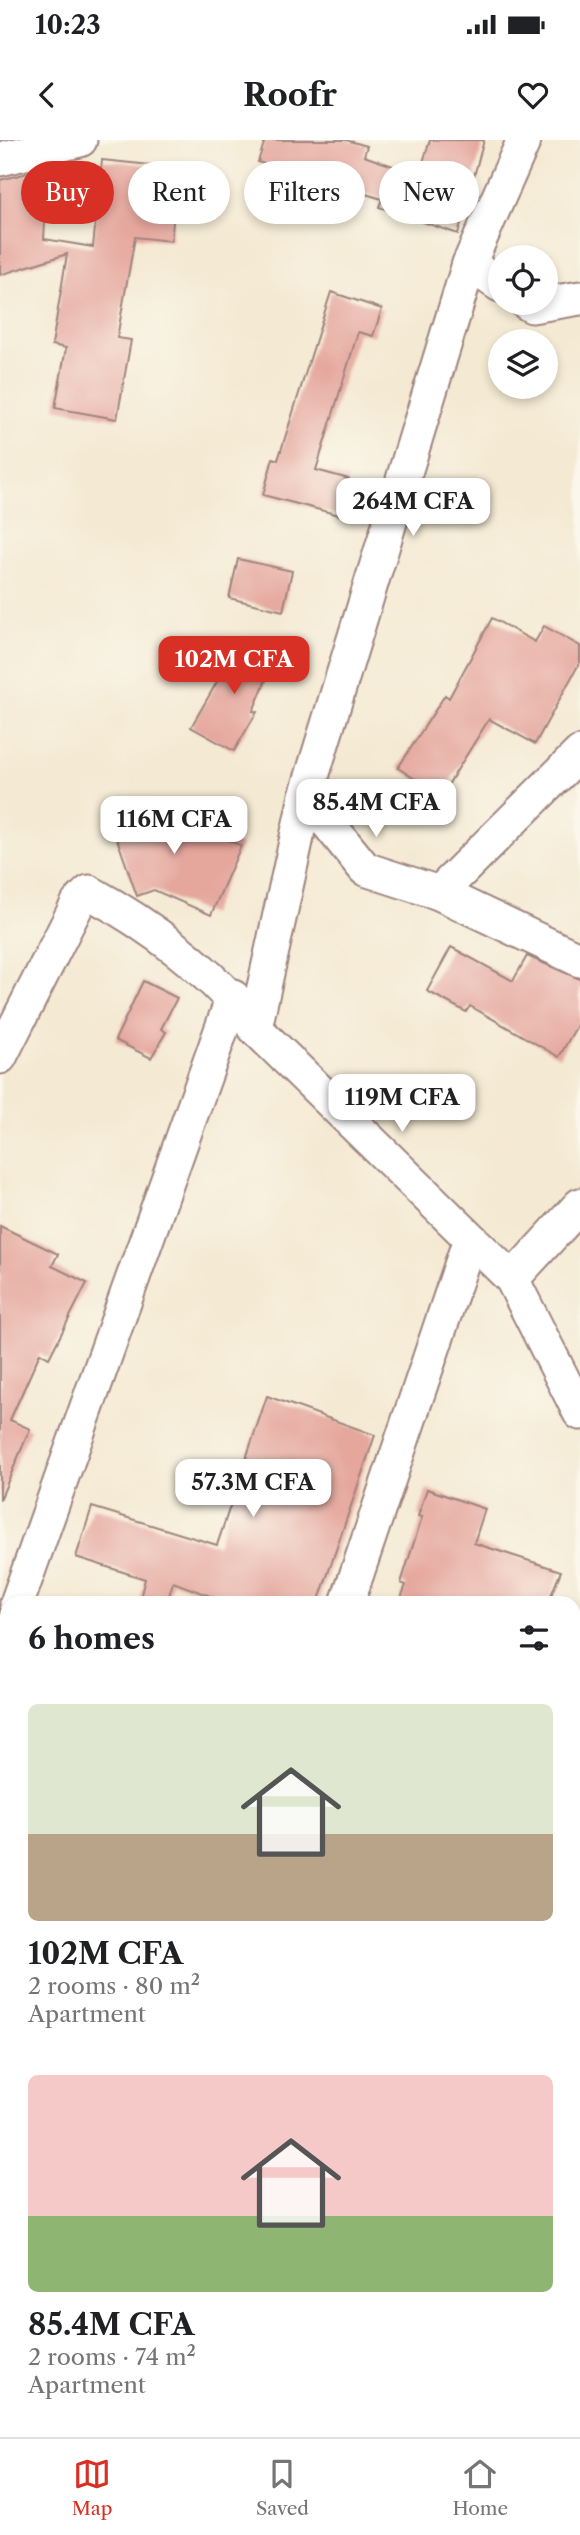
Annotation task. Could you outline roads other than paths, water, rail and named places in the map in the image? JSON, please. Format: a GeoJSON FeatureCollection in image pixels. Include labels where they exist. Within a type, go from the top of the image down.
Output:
{"type":"FeatureCollection","features":[{"type":"Feature","properties":{"kind":"street"},"geometry":{"type":"LineString","coordinates":[[0,159],[80,140]]}},
{"type":"Feature","properties":{"kind":"street"},"geometry":{"type":"LineString","coordinates":[[255,1028],[306,796],[469,264],[524,140]]}},
{"type":"Feature","properties":{"kind":"street"},"geometry":{"type":"LineString","coordinates":[[469,264],[488,277]]}},
{"type":"Feature","properties":{"kind":"street"},"geometry":{"type":"LineString","coordinates":[[558,302],[580,298]]}},
{"type":"Feature","properties":{"kind":"street"},"geometry":{"type":"LineString","coordinates":[[439,892],[580,753]]}},
{"type":"Feature","properties":{"kind":"street"},"geometry":{"type":"LineString","coordinates":[[306,796],[365,869],[439,892],[580,960]]}},
{"type":"Feature","properties":{"kind":"street"},"geometry":{"type":"LineString","coordinates":[[0,1057],[78,903],[89,892],[126,912],[233,997],[255,1028],[512,1279],[580,1413]]}},
{"type":"Feature","properties":{"kind":"street"},"geometry":{"type":"LineString","coordinates":[[19,1596],[233,997]]}},
{"type":"Feature","properties":{"kind":"street"},"geometry":{"type":"LineString","coordinates":[[512,1279],[580,1205]]}},
{"type":"Feature","properties":{"kind":"street"},"geometry":{"type":"LineString","coordinates":[[349,1596],[470,1239]]}}]}
